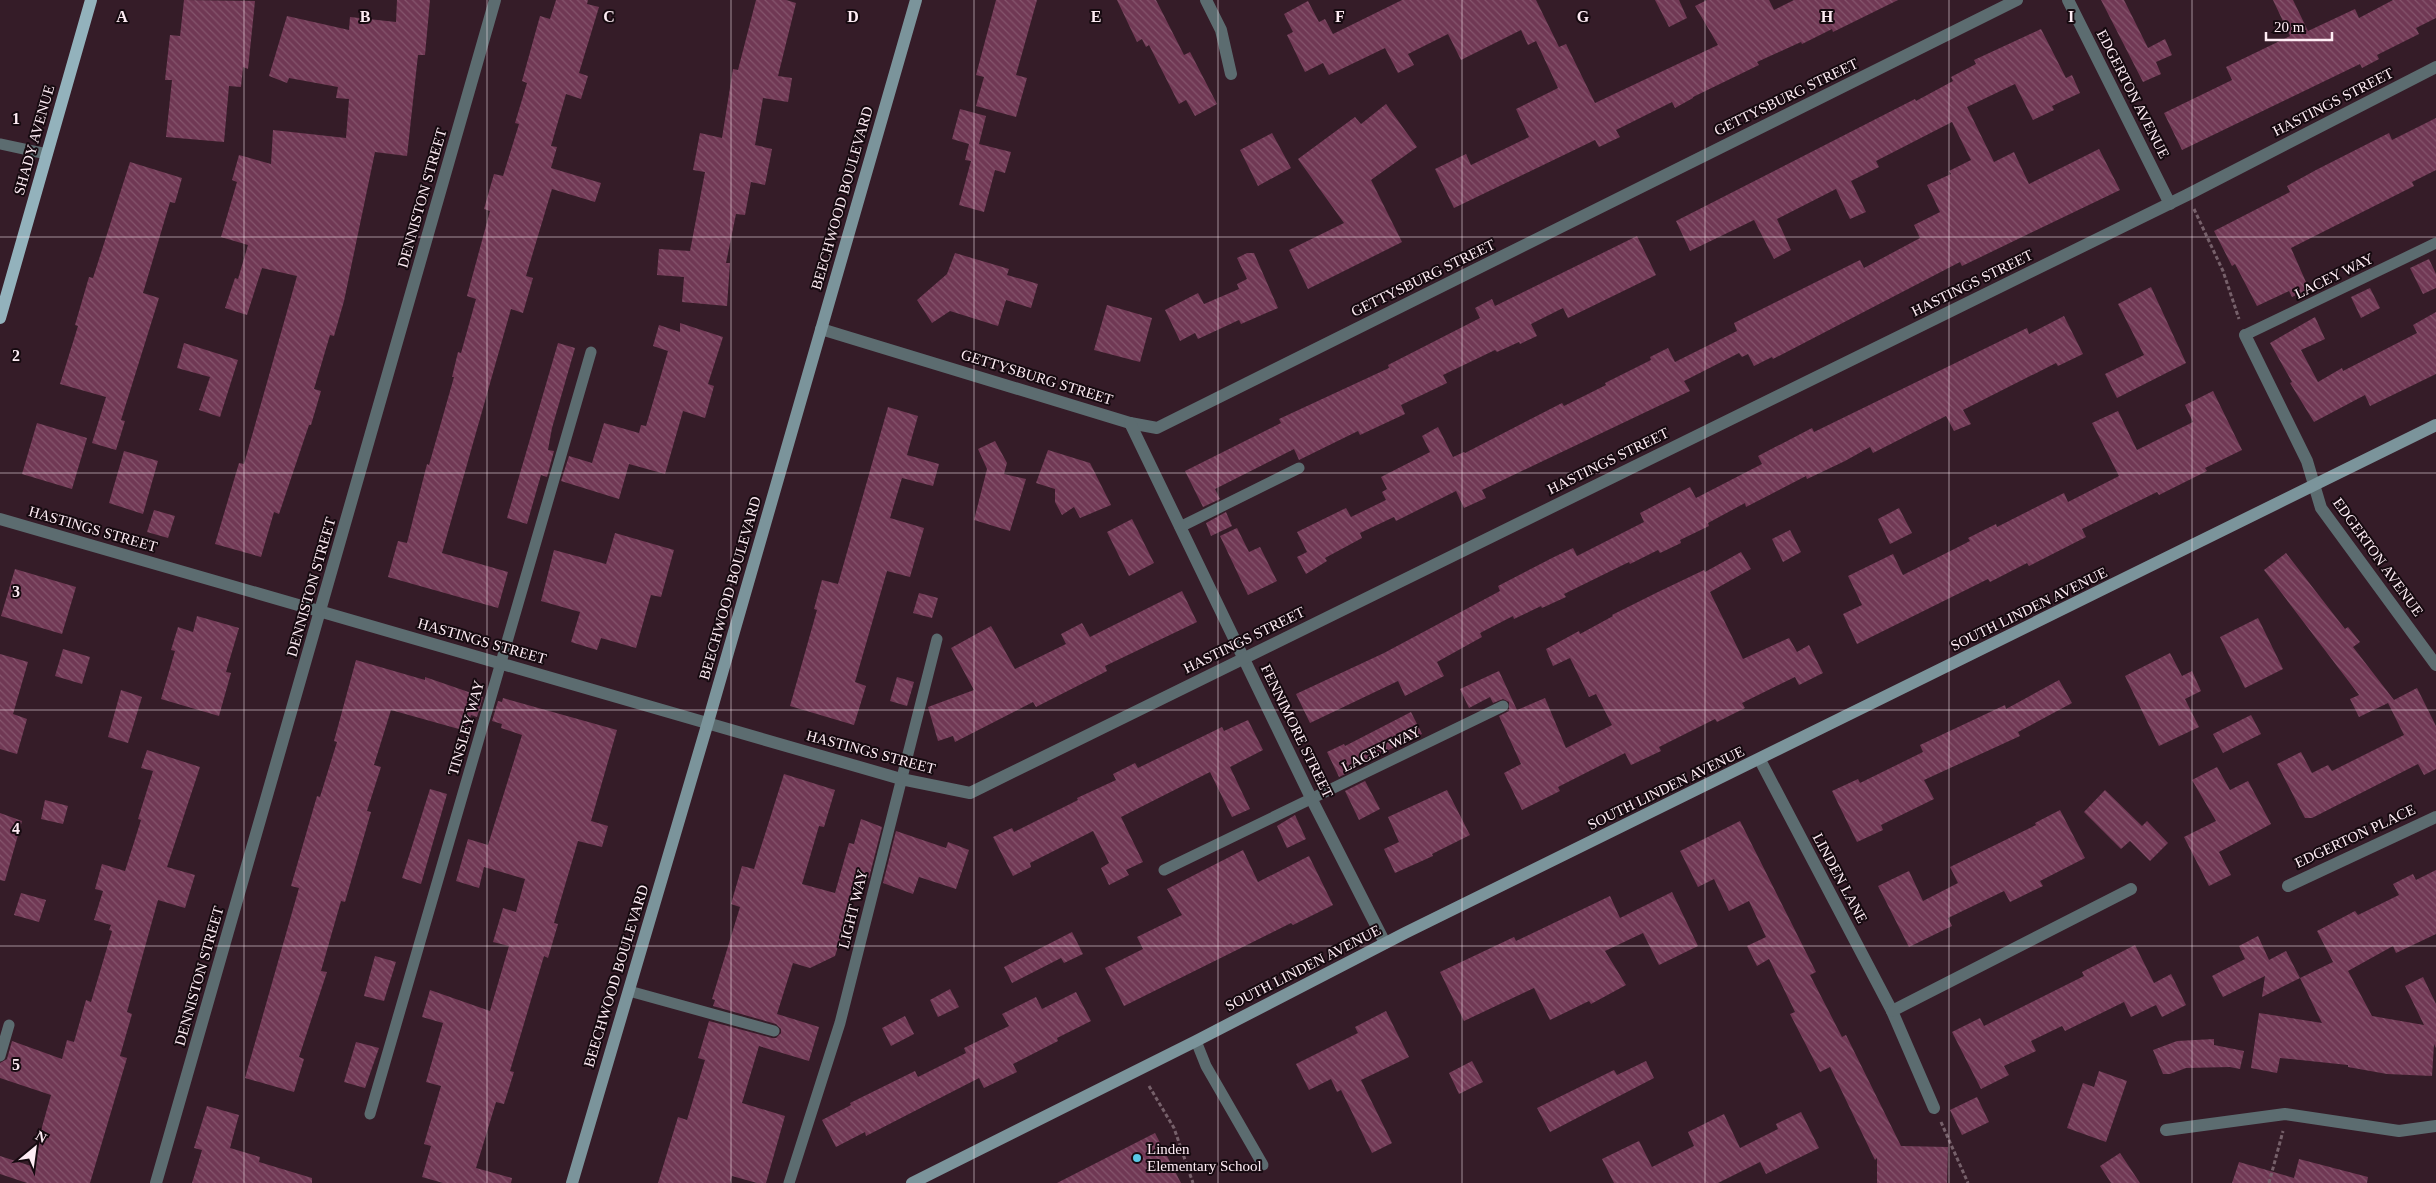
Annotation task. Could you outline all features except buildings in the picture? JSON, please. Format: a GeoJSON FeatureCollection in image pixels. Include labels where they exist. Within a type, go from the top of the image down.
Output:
{"type":"FeatureCollection","features":[{"type":"Feature","properties":{"kind":"main road","name":"SHADY AVENUE"},"geometry":{"type":"LineString","coordinates":[[0,318],[91,0]]}},
{"type":"Feature","properties":{"kind":"street","name":"DENNISTON STREET"},"geometry":{"type":"LineString","coordinates":[[156,1183],[495,0]]}},
{"type":"Feature","properties":{"kind":"street","name":"BEECHWOOD BOULEVARD"},"geometry":{"type":"LineString","coordinates":[[572,1183],[708,722],[916,0]]}},
{"type":"Feature","properties":{"kind":"street"},"geometry":{"type":"LineString","coordinates":[[1206,0],[1221,30],[1231,74]]}},
{"type":"Feature","properties":{"kind":"street","name":"GETTYSBURG STREET"},"geometry":{"type":"LineString","coordinates":[[821,329],[1130,423],[1157,428],[2017,0]]}},
{"type":"Feature","properties":{"kind":"street","name":"EDGERTON AVENUE"},"geometry":{"type":"LineString","coordinates":[[2068,0],[2170,204]]}},
{"type":"Feature","properties":{"kind":"street","name":"HASTINGS STREET"},"geometry":{"type":"LineString","coordinates":[[0,519],[320,613],[708,722],[901,779],[970,793],[2170,204],[2436,67]]}},
{"type":"Feature","properties":{"kind":"street","name":"EDGERTON AVENUE"},"geometry":{"type":"LineString","coordinates":[[2245,335],[2307,460],[2320,508],[2436,665]]}},
{"type":"Feature","properties":{"kind":"street","name":"FENNIMORE STREET"},"geometry":{"type":"LineString","coordinates":[[1130,423],[1312,800],[1385,943]]}},
{"type":"Feature","properties":{"kind":"street","name":"SOUTH LINDEN AVENUE"},"geometry":{"type":"LineString","coordinates":[[912,1183],[1196,1041],[1385,943],[1760,760],[2436,425]]}},
{"type":"Feature","properties":{"kind":"street","name":"LINDEN LANE"},"geometry":{"type":"LineString","coordinates":[[1760,760],[1892,1011],[1934,1108]]}},
{"type":"Feature","properties":{"kind":"street","name":"EDGERTON PLACE"},"geometry":{"type":"LineString","coordinates":[[2288,886],[2436,816]]}},
{"type":"Feature","properties":{"kind":"street"},"geometry":{"type":"LineString","coordinates":[[1892,1011],[2131,889]]}},
{"type":"Feature","properties":{"kind":"street"},"geometry":{"type":"LineString","coordinates":[[2166,1130],[2285,1114],[2400,1131],[2436,1126]]}},
{"type":"Feature","properties":{"kind":"lane"},"geometry":{"type":"LineString","coordinates":[[0,144],[47,154]]}},
{"type":"Feature","properties":{"kind":"lane","name":"LACEY WAY"},"geometry":{"type":"LineString","coordinates":[[2245,335],[2436,243]]}},
{"type":"Feature","properties":{"kind":"lane","name":"TINSLEY WAY"},"geometry":{"type":"LineString","coordinates":[[370,1114],[591,352]]}},
{"type":"Feature","properties":{"kind":"lane"},"geometry":{"type":"LineString","coordinates":[[1180,527],[1300,468]]}},
{"type":"Feature","properties":{"kind":"lane","name":"LIGHT WAY"},"geometry":{"type":"LineString","coordinates":[[789,1183],[840,1023],[937,639]]}},
{"type":"Feature","properties":{"kind":"lane","name":"LACEY WAY"},"geometry":{"type":"LineString","coordinates":[[1164,870],[1504,706]]}},
{"type":"Feature","properties":{"kind":"lane"},"geometry":{"type":"LineString","coordinates":[[629,991],[774,1031]]}},
{"type":"Feature","properties":{"kind":"lane"},"geometry":{"type":"LineString","coordinates":[[0,1056],[9,1025]]}},
{"type":"Feature","properties":{"kind":"lane"},"geometry":{"type":"LineString","coordinates":[[1196,1041],[1206,1066],[1264,1165]]}},
{"type":"Feature","properties":{"kind":"path"},"geometry":{"type":"LineString","coordinates":[[2193,209],[2223,272],[2245,335]]}},
{"type":"Feature","properties":{"kind":"path"},"geometry":{"type":"LineString","coordinates":[[1149,1086],[1174,1128],[1193,1183]]}},
{"type":"Feature","properties":{"kind":"path"},"geometry":{"type":"LineString","coordinates":[[1934,1108],[1968,1183]]}},
{"type":"Feature","properties":{"kind":"path"},"geometry":{"type":"LineString","coordinates":[[2269,1183],[2284,1128]]}},
{"type":"Feature","properties":{"kind":"place","name":"Linden Elementary School"},"geometry":{"type":"Point","coordinates":[1137,1158]}}]}
